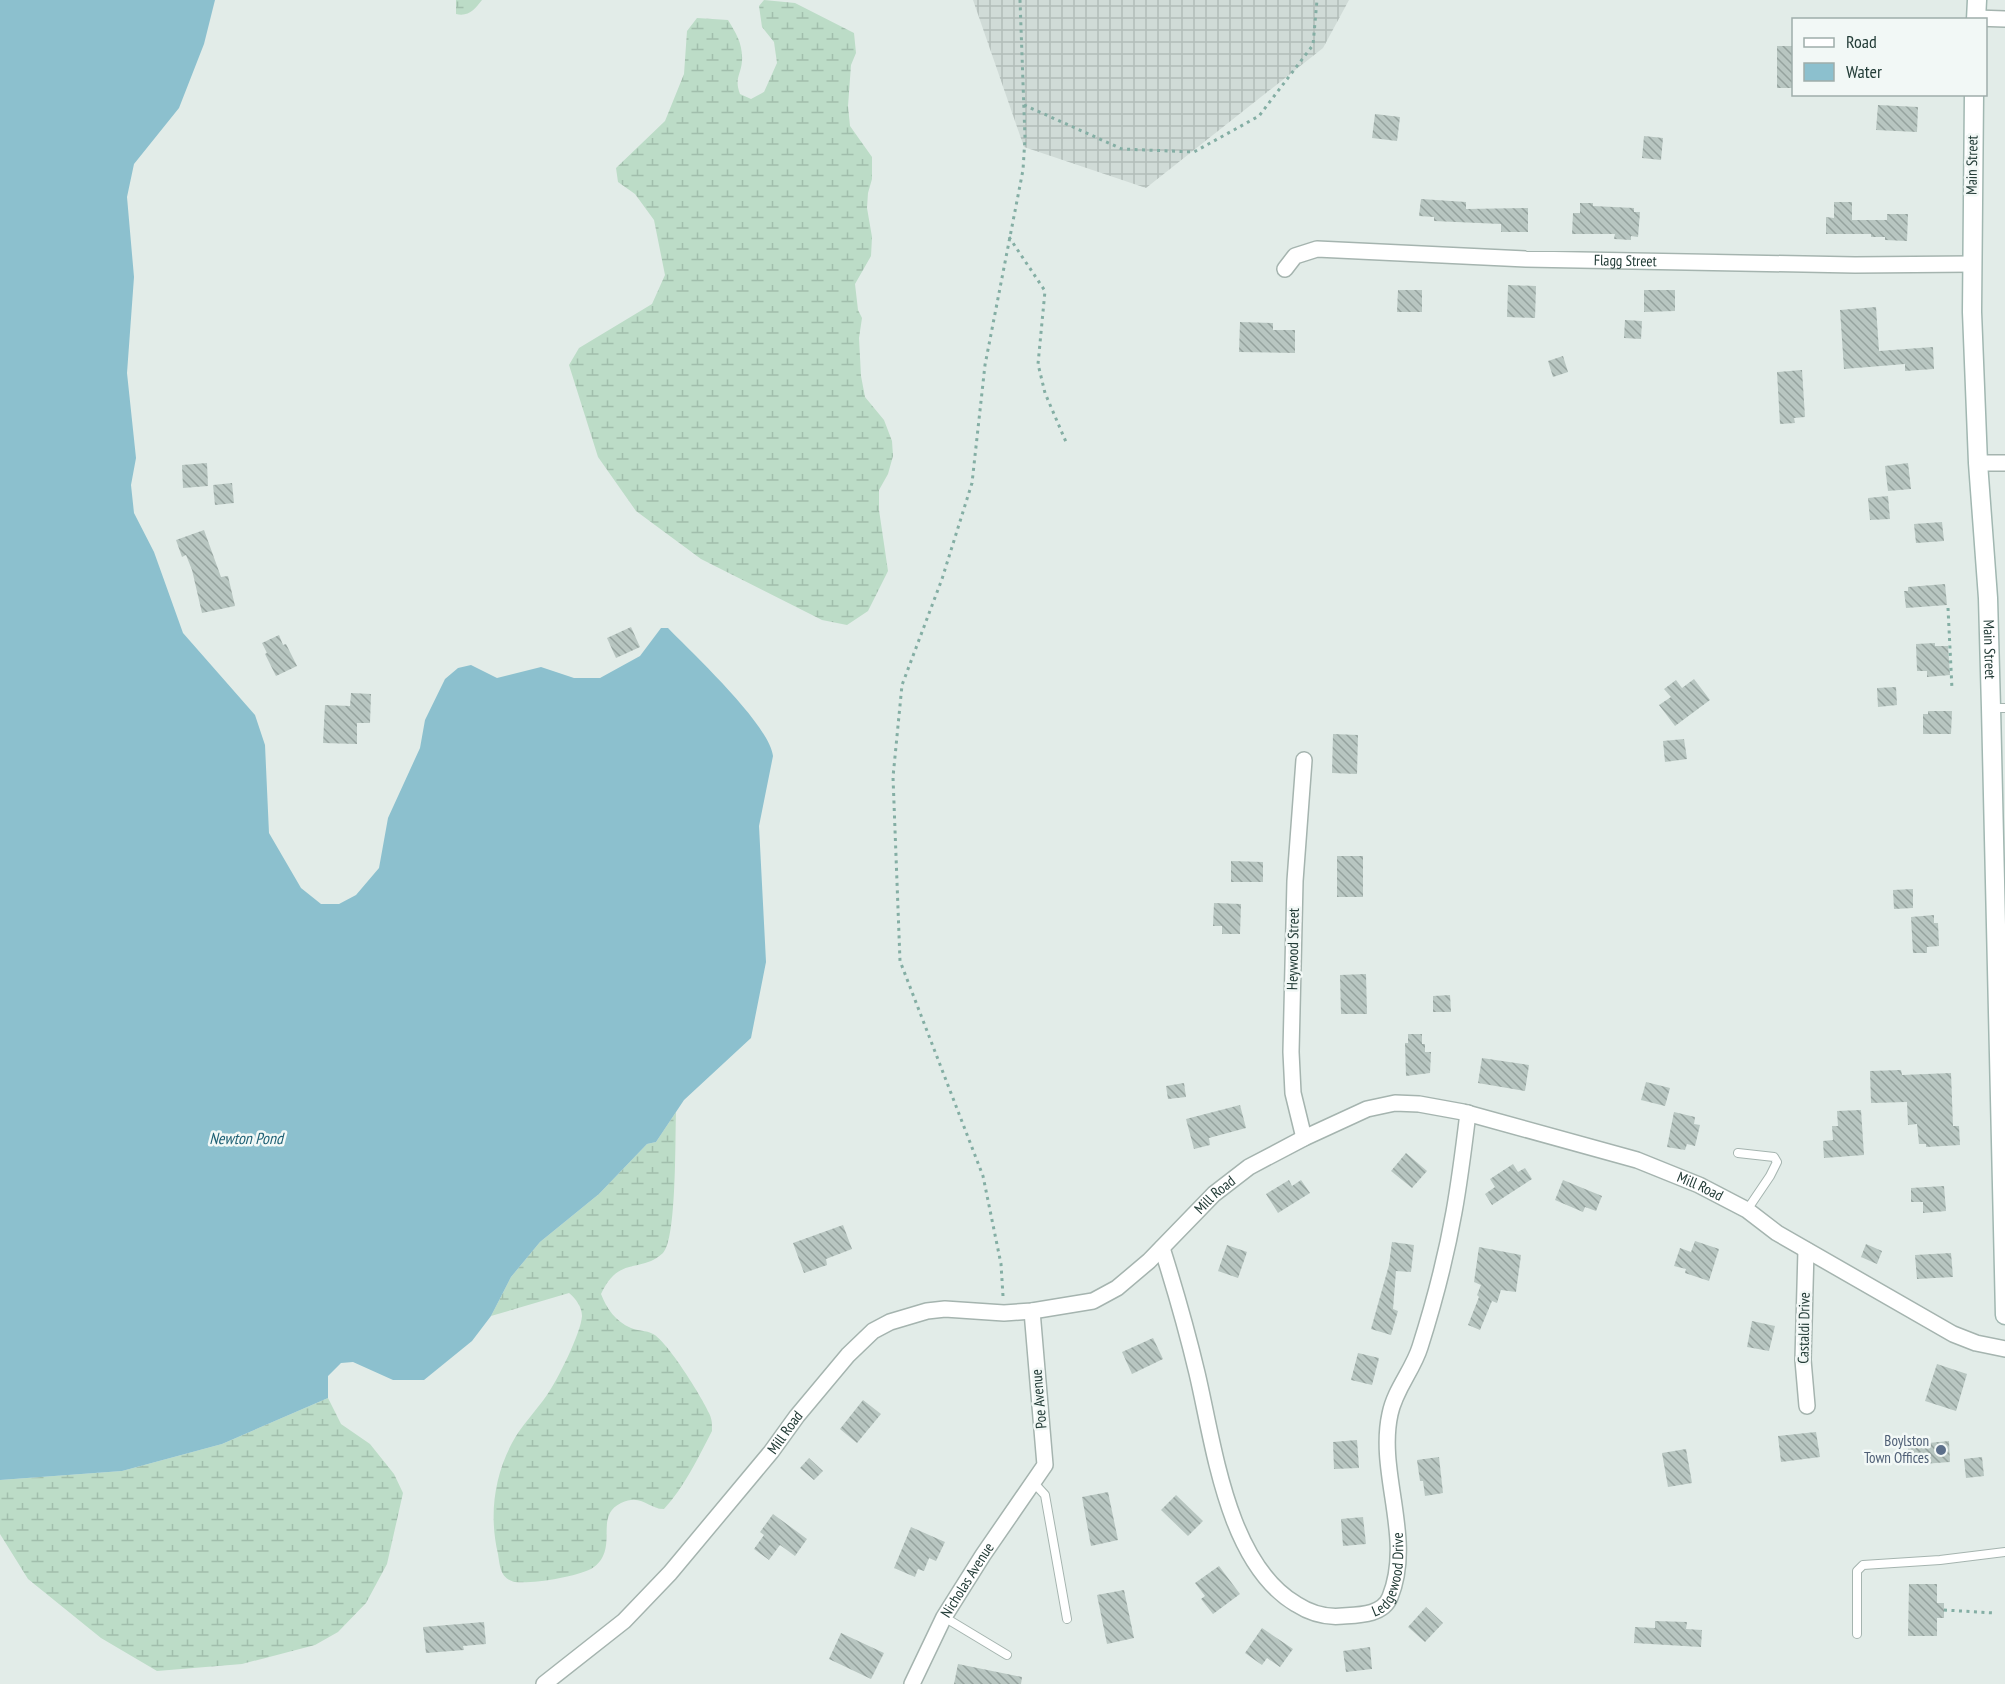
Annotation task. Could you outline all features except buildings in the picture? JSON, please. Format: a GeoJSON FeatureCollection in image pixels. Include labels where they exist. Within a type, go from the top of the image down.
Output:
{"type":"FeatureCollection","features":[{"type":"Feature","properties":{"kind":"main road","name":"Main Street"},"geometry":{"type":"LineString","coordinates":[[1974,96],[1972,264],[1978,463],[1998,708],[2005,1315]]}},
{"type":"Feature","properties":{"kind":"street"},"geometry":{"type":"LineString","coordinates":[[1976,13],[2005,19]]}},
{"type":"Feature","properties":{"kind":"street","name":"Flagg Street"},"geometry":{"type":"LineString","coordinates":[[1285,269],[1296,256],[1317,249],[1526,259],[1855,265],[1972,264]]}},
{"type":"Feature","properties":{"kind":"street"},"geometry":{"type":"LineString","coordinates":[[1978,463],[2005,463]]}},
{"type":"Feature","properties":{"kind":"street","name":"Heywood Street"},"geometry":{"type":"LineString","coordinates":[[1304,760],[1295,881],[1291,1052],[1293,1093],[1304,1138]]}},
{"type":"Feature","properties":{"kind":"street","name":"Mill Road"},"geometry":{"type":"LineString","coordinates":[[544,1684],[624,1621],[670,1573],[771,1452],[848,1354],[873,1331],[890,1322],[927,1311],[1032,1311],[1093,1301],[1117,1287],[1162,1248],[1214,1194],[1249,1167],[1367,1109],[1395,1102],[1468,1113],[1637,1160],[1699,1185],[1747,1210],[1777,1233],[1953,1334],[2005,1349]]}},
{"type":"Feature","properties":{"kind":"street","name":"Ledgewood Drive"},"geometry":{"type":"LineString","coordinates":[[1162,1248],[1179,1300],[1231,1515],[1260,1571],[1281,1595],[1308,1611],[1334,1617],[1365,1614],[1376,1610],[1385,1606],[1390,1600],[1399,1547],[1389,1454],[1389,1416],[1394,1400],[1419,1351],[1435,1296],[1454,1212],[1468,1113]]}},
{"type":"Feature","properties":{"kind":"street","name":"Castaldi Drive"},"geometry":{"type":"LineString","coordinates":[[1806,1250],[1803,1360],[1807,1406]]}},
{"type":"Feature","properties":{"kind":"street","name":"Poe Avenue"},"geometry":{"type":"LineString","coordinates":[[1032,1311],[1045,1465],[1033,1482]]}},
{"type":"Feature","properties":{"kind":"street","name":"Nicholas Avenue"},"geometry":{"type":"LineString","coordinates":[[912,1684],[944,1617],[1033,1482]]}},
{"type":"Feature","properties":{"kind":"lane"},"geometry":{"type":"LineString","coordinates":[[1738,1153],[1774,1157],[1777,1162],[1747,1210]]}},
{"type":"Feature","properties":{"kind":"lane"},"geometry":{"type":"LineString","coordinates":[[1033,1482],[1045,1495],[1067,1619]]}},
{"type":"Feature","properties":{"kind":"lane"},"geometry":{"type":"LineString","coordinates":[[1857,1634],[1857,1571],[1863,1565],[1940,1560],[2005,1552]]}},
{"type":"Feature","properties":{"kind":"lane"},"geometry":{"type":"LineString","coordinates":[[944,1617],[1007,1655]]}},
{"type":"Feature","properties":{"kind":"path"},"geometry":{"type":"LineString","coordinates":[[1004,1312],[1002,1264],[983,1176],[900,961],[893,777],[902,686],[942,579],[972,483],[985,365],[1023,170],[1024,105],[1020,0]]}},
{"type":"Feature","properties":{"kind":"path"},"geometry":{"type":"LineString","coordinates":[[1024,105],[1122,149],[1194,152],[1259,116],[1313,45],[1317,0]]}},
{"type":"Feature","properties":{"kind":"path"},"geometry":{"type":"LineString","coordinates":[[1009,237],[1045,291],[1038,364],[1046,393],[1065,442]]}},
{"type":"Feature","properties":{"kind":"path"},"geometry":{"type":"LineString","coordinates":[[1948,608],[1952,688]]}},
{"type":"Feature","properties":{"kind":"path"},"geometry":{"type":"LineString","coordinates":[[1944,1610],[1995,1613]]}},
{"type":"Feature","properties":{"kind":"shaded area"},"geometry":{"type":"Polygon","coordinates":[[[973,0],[1349,0],[1323,48],[1146,188],[1024,147],[973,0]]]}},
{"type":"Feature","properties":{"kind":"green space"},"geometry":{"type":"Polygon","coordinates":[[[456,0],[482,0],[471,12],[461,15],[456,14],[456,0]]]}},
{"type":"Feature","properties":{"kind":"green space"},"geometry":{"type":"Polygon","coordinates":[[[764,0],[795,3],[854,33],[856,53],[851,65],[848,106],[850,126],[872,157],[872,179],[867,208],[872,237],[871,256],[855,284],[858,310],[862,318],[859,338],[861,376],[865,397],[884,420],[892,441],[893,456],[888,474],[879,490],[879,510],[888,571],[868,611],[847,625],[822,620],[701,559],[636,511],[598,457],[569,365],[579,348],[652,304],[665,275],[654,220],[635,194],[618,182],[616,168],[665,121],[684,74],[687,31],[697,18],[728,20],[741,49],[742,61],[738,89],[740,94],[751,99],[764,92],[777,63],[774,42],[762,27],[759,6],[764,0]]]}},
{"type":"Feature","properties":{"kind":"green space"},"geometry":{"type":"Polygon","coordinates":[[[676,1112],[673,1209],[668,1244],[663,1253],[654,1259],[622,1269],[615,1274],[601,1294],[609,1310],[620,1322],[631,1328],[653,1334],[667,1347],[705,1405],[711,1417],[712,1431],[685,1481],[664,1509],[634,1500],[628,1500],[614,1508],[608,1520],[603,1556],[593,1568],[575,1575],[554,1579],[515,1582],[506,1578],[500,1567],[495,1540],[494,1511],[497,1483],[506,1456],[516,1437],[557,1379],[573,1345],[582,1316],[578,1303],[569,1293],[491,1316],[511,1277],[540,1242],[599,1194],[647,1144],[656,1142],[676,1112]]]}},
{"type":"Feature","properties":{"kind":"green space"},"geometry":{"type":"Polygon","coordinates":[[[328,1398],[341,1424],[370,1444],[394,1474],[403,1493],[387,1564],[366,1603],[338,1632],[315,1645],[242,1664],[157,1671],[101,1638],[28,1579],[0,1534],[0,1480],[122,1471],[222,1444],[328,1398]]]}},
{"type":"Feature","properties":{"kind":"water","name":"Newton Pond"},"geometry":{"type":"Polygon","coordinates":[[[0,0],[215,0],[204,44],[179,108],[134,164],[127,197],[134,277],[127,373],[136,458],[131,485],[134,513],[154,552],[183,633],[255,715],[265,745],[269,833],[301,888],[321,904],[339,904],[356,895],[379,868],[388,818],[420,748],[425,720],[445,679],[458,668],[471,665],[497,678],[541,667],[574,678],[600,678],[640,656],[661,628],[668,628],[744,708],[768,742],[773,756],[759,826],[766,962],[751,1038],[684,1100],[656,1142],[647,1144],[599,1194],[540,1242],[511,1277],[491,1316],[472,1341],[424,1380],[393,1380],[353,1362],[341,1363],[328,1376],[328,1398],[222,1444],[122,1471],[0,1480],[0,0]]]}},
{"type":"Feature","properties":{"kind":"place","name":"Boylston Town Offices"},"geometry":{"type":"Point","coordinates":[1941,1450]}}]}
